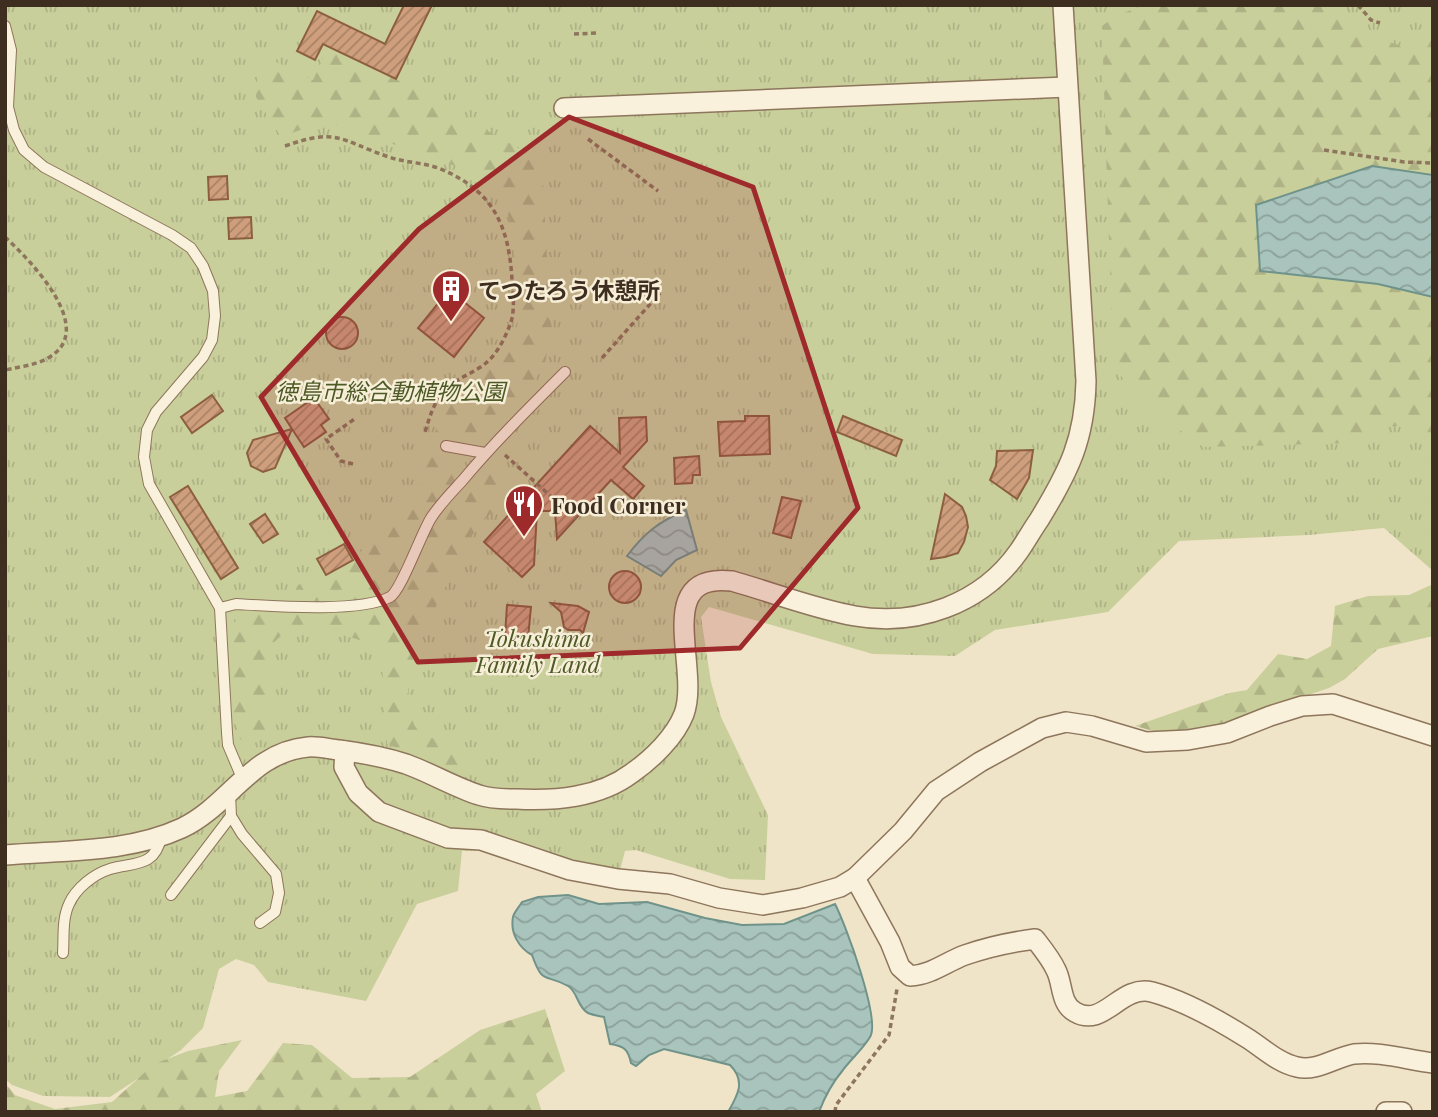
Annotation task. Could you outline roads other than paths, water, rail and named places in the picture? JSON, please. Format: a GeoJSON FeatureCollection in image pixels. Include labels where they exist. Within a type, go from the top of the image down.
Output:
{"type":"FeatureCollection","features":[{"type":"Feature","properties":{"kind":"street"},"geometry":{"type":"LineString","coordinates":[[5,855],[130,845],[161,837],[185,827],[207,813],[260,763],[282,751],[309,747],[380,757],[408,765],[482,796],[536,800],[587,794],[613,785],[632,774],[670,738],[684,714],[689,691],[685,602],[703,582],[717,579],[732,581],[853,616],[883,619],[913,617],[945,609],[971,596],[996,577],[1018,553],[1074,457],[1086,410],[1063,5]]}},
{"type":"Feature","properties":{"kind":"street"},"geometry":{"type":"LineString","coordinates":[[564,108],[1067,87]]}},
{"type":"Feature","properties":{"kind":"street"},"geometry":{"type":"LineString","coordinates":[[345,751],[344,767],[358,793],[379,812],[447,838],[481,840],[570,870],[618,879],[670,884],[719,898],[763,905],[840,887],[855,878],[903,831],[936,791],[980,762],[1042,728],[1066,722],[1092,726],[1146,742],[1188,740],[1227,733],[1302,706],[1333,704],[1433,736]]}},
{"type":"Feature","properties":{"kind":"street"},"geometry":{"type":"LineString","coordinates":[[855,878],[890,942],[900,967],[910,976],[924,975],[964,955],[1011,942],[1035,939],[1056,970],[1064,999],[1071,1011],[1082,1016],[1107,1010],[1124,995],[1148,991],[1172,999],[1246,1037],[1276,1058],[1299,1068],[1316,1067],[1352,1055],[1368,1054],[1433,1063]]}},
{"type":"Feature","properties":{"kind":"street"},"geometry":{"type":"LineString","coordinates":[[1386,1112],[1402,1112]]}},
{"type":"Feature","properties":{"kind":"lane"},"geometry":{"type":"LineString","coordinates":[[5,26],[11,50],[8,107],[13,130],[24,150],[44,167],[172,235],[191,248],[203,266],[213,291],[215,316],[212,340],[202,358],[156,412],[146,430],[144,457],[149,484],[220,608],[227,733],[236,786],[232,816],[171,895]]}},
{"type":"Feature","properties":{"kind":"lane"},"geometry":{"type":"LineString","coordinates":[[220,608],[236,604],[335,607],[390,597],[399,589],[421,534],[436,510],[489,449],[565,372]]}},
{"type":"Feature","properties":{"kind":"lane"},"geometry":{"type":"LineString","coordinates":[[446,446],[489,449]]}},
{"type":"Feature","properties":{"kind":"lane"},"geometry":{"type":"LineString","coordinates":[[232,816],[242,834],[276,874],[279,893],[275,912],[260,923]]}},
{"type":"Feature","properties":{"kind":"lane"},"geometry":{"type":"LineString","coordinates":[[63,953],[64,917],[70,901],[85,883],[108,870],[145,863],[159,847],[161,837]]}},
{"type":"Feature","properties":{"kind":"water"},"geometry":{"type":"Polygon","coordinates":[[[1372,166],[1433,175],[1433,297],[1378,284],[1260,271],[1256,205],[1372,166]]]}},
{"type":"Feature","properties":{"kind":"water"},"geometry":{"type":"Polygon","coordinates":[[[686,510],[697,550],[676,560],[661,576],[627,556],[653,528],[686,510]]]}},
{"type":"Feature","properties":{"kind":"water"},"geometry":{"type":"Polygon","coordinates":[[[568,895],[599,904],[647,902],[742,925],[784,924],[835,904],[866,992],[871,1012],[870,1037],[835,1080],[819,1112],[728,1112],[739,1088],[738,1077],[730,1065],[664,1049],[649,1055],[636,1066],[631,1063],[625,1049],[610,1044],[604,1017],[588,1013],[568,986],[542,975],[539,971],[532,955],[516,939],[512,923],[514,915],[522,902],[538,897],[568,895]]]}},
{"type":"Feature","properties":{"kind":"place","name":"てつたろう休憩所"},"geometry":{"type":"Point","coordinates":[451,323]}},
{"type":"Feature","properties":{"kind":"place","name":"Food Corner"},"geometry":{"type":"Point","coordinates":[524,538]}},
{"type":"Feature","properties":{"kind":"park label","name":"徳島市総合動植物公園"},"geometry":{"type":"Point","coordinates":[390,390]}},
{"type":"Feature","properties":{"kind":"park label","name":"Tokushima Family Land"},"geometry":{"type":"Point","coordinates":[538,650]}}]}
